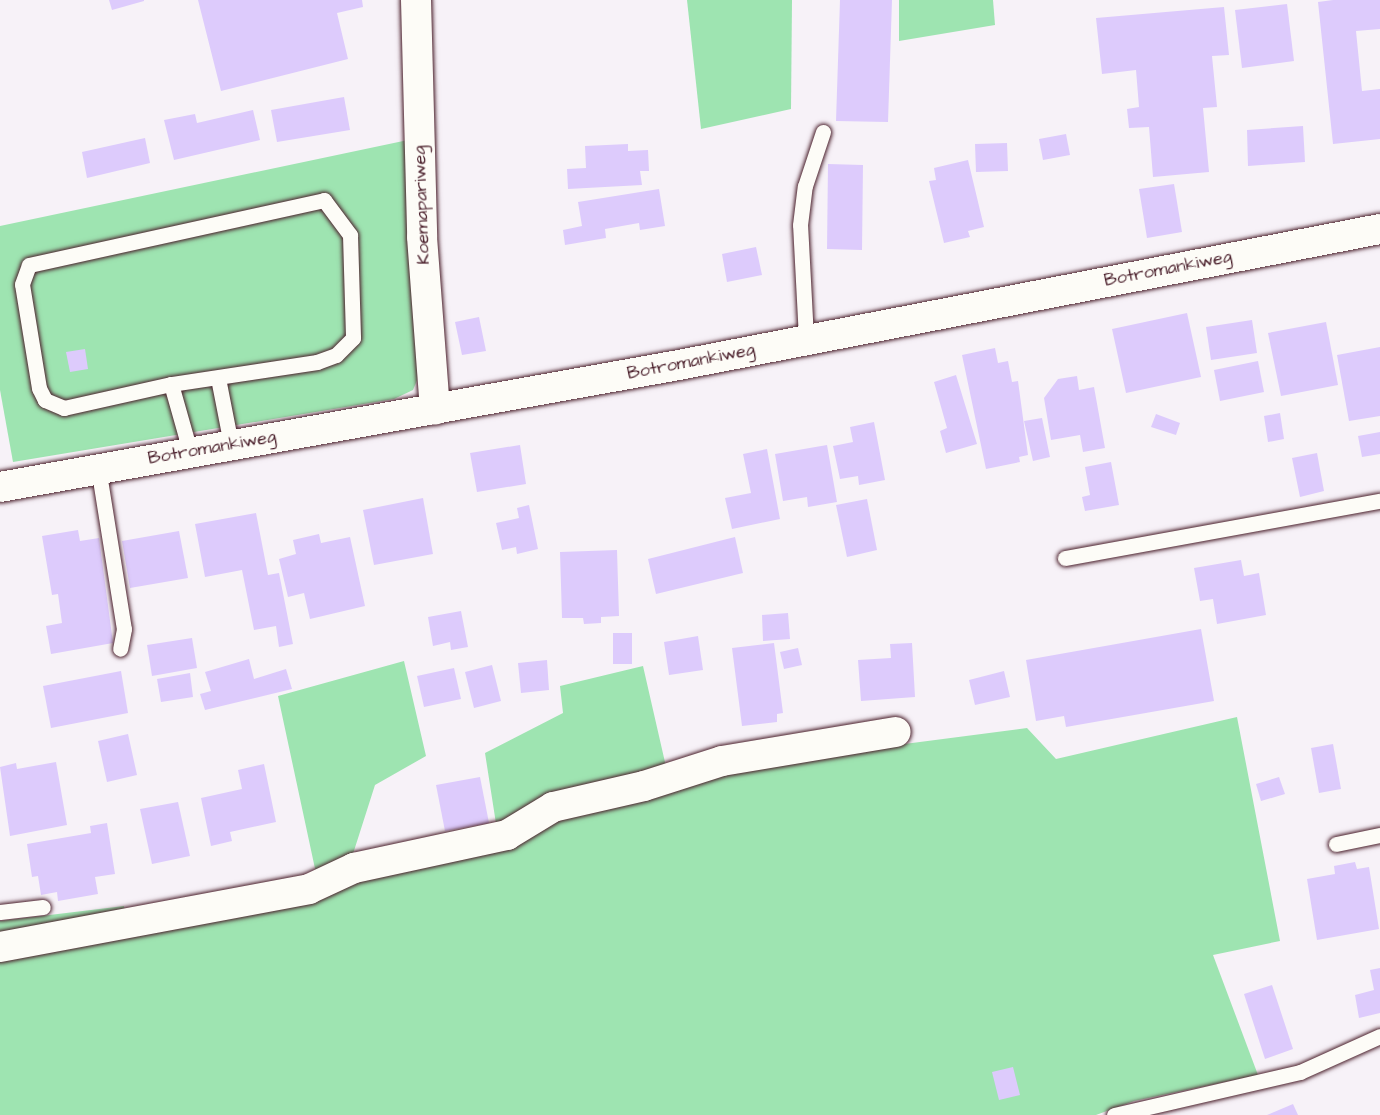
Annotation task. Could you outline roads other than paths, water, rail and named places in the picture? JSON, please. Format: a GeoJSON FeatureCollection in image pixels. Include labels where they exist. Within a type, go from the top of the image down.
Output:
{"type":"FeatureCollection","features":[{"type":"Feature","properties":{"kind":"street","name":"Koemapariweg"},"geometry":{"type":"LineString","coordinates":[[416,0],[422,237],[435,410]]}},
{"type":"Feature","properties":{"kind":"street","name":"Botromankiweg"},"geometry":{"type":"LineString","coordinates":[[0,487],[98,467],[435,410],[1380,229]]}},
{"type":"Feature","properties":{"kind":"street"},"geometry":{"type":"LineString","coordinates":[[0,947],[309,888],[354,868],[507,835],[553,807],[644,786],[722,761],[896,732]]}},
{"type":"Feature","properties":{"kind":"lane"},"geometry":{"type":"LineString","coordinates":[[806,338],[800,225],[805,186],[824,132]]}},
{"type":"Feature","properties":{"kind":"lane"},"geometry":{"type":"LineString","coordinates":[[324,200],[350,235],[353,338],[336,355],[317,362],[171,384],[64,408],[45,400],[22,284],[29,265],[324,200]]}},
{"type":"Feature","properties":{"kind":"lane"},"geometry":{"type":"LineString","coordinates":[[218,378],[231,444]]}},
{"type":"Feature","properties":{"kind":"lane"},"geometry":{"type":"LineString","coordinates":[[171,384],[190,451]]}},
{"type":"Feature","properties":{"kind":"lane"},"geometry":{"type":"LineString","coordinates":[[98,467],[124,629],[120,649]]}},
{"type":"Feature","properties":{"kind":"lane"},"geometry":{"type":"LineString","coordinates":[[1065,558],[1380,501]]}},
{"type":"Feature","properties":{"kind":"lane"},"geometry":{"type":"LineString","coordinates":[[1336,844],[1380,835]]}},
{"type":"Feature","properties":{"kind":"lane"},"geometry":{"type":"LineString","coordinates":[[0,912],[43,907]]}},
{"type":"Feature","properties":{"kind":"lane"},"geometry":{"type":"LineString","coordinates":[[1114,1115],[1300,1072],[1380,1036]]}}]}
